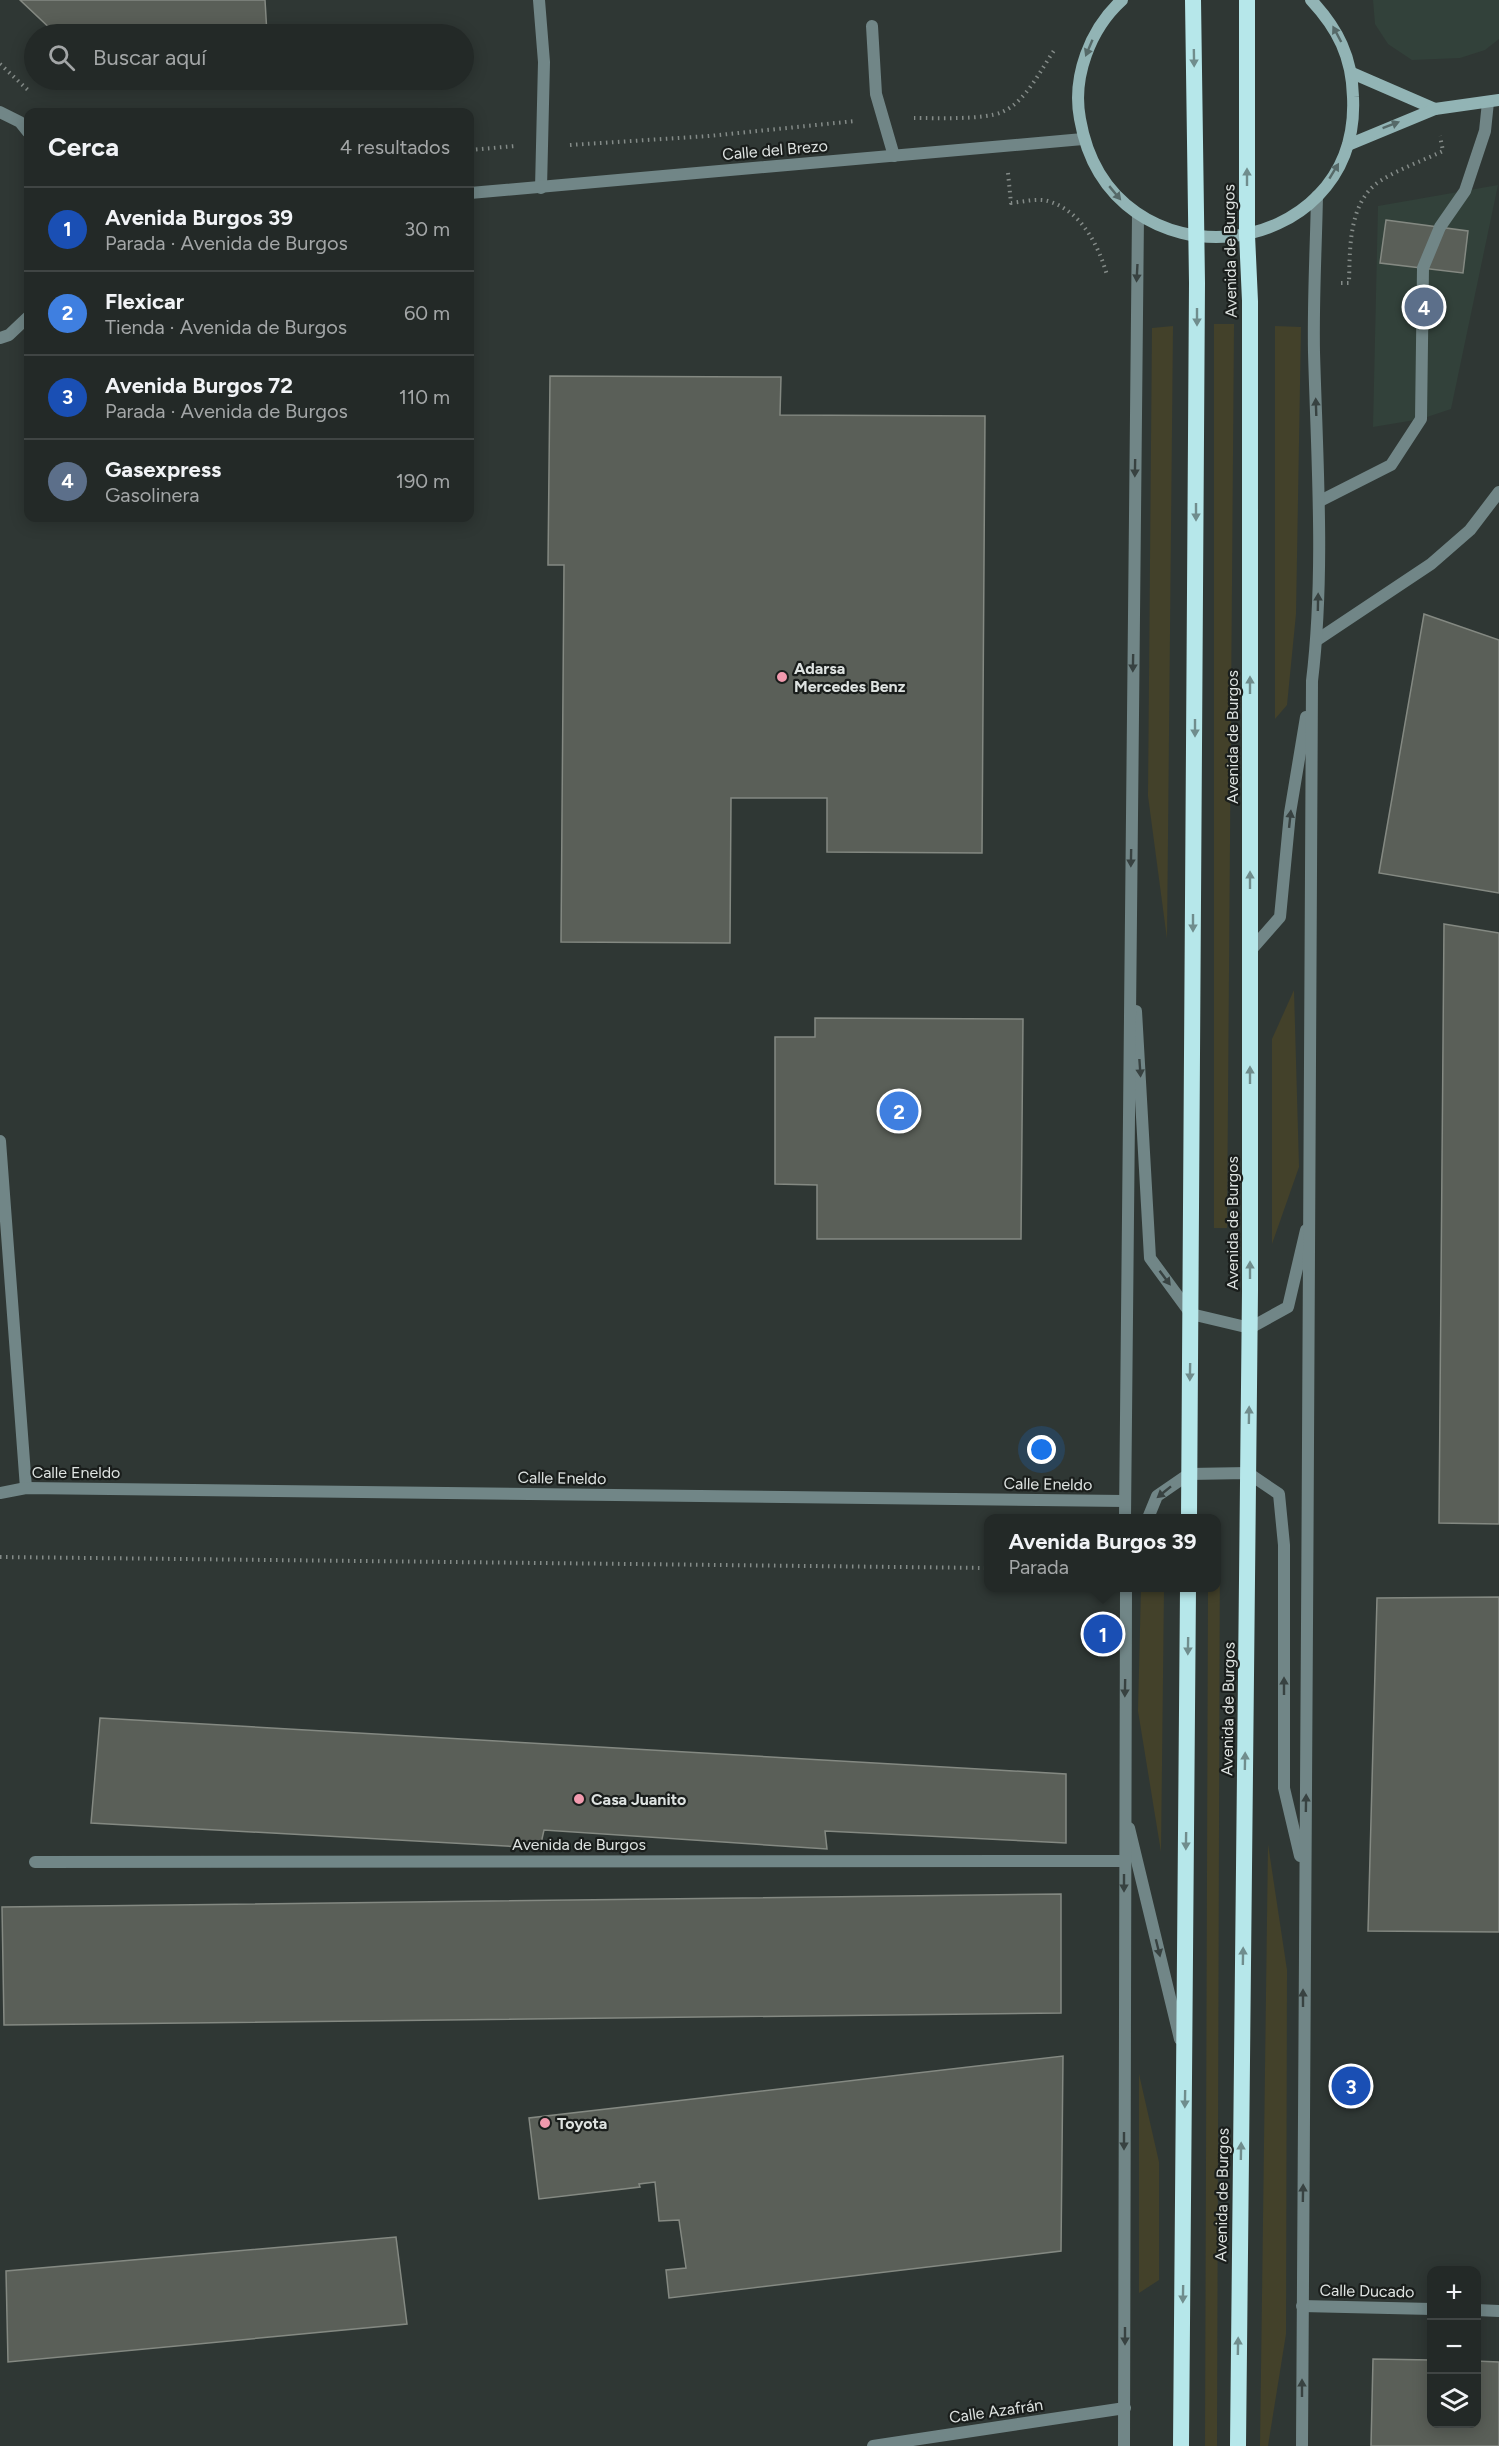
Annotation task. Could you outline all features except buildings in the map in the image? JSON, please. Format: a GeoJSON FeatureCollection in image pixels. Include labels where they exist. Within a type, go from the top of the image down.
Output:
{"type":"FeatureCollection","features":[{"type":"Feature","properties":{"kind":"highway","name":"Avenida de Burgos"},"geometry":{"type":"LineString","coordinates":[[1189,1514],[1197,237],[1192,0]]}},
{"type":"Feature","properties":{"kind":"highway","name":"Avenida de Burgos"},"geometry":{"type":"LineString","coordinates":[[1238,2446],[1250,1328],[1250,301],[1247,235],[1247,0]]}},
{"type":"Feature","properties":{"kind":"highway"},"geometry":{"type":"LineString","coordinates":[[1181,2446],[1188,1592]]}},
{"type":"Feature","properties":{"kind":"main road"},"geometry":{"type":"LineString","coordinates":[[1122,0],[1103,22],[1083,64],[1078,108],[1083,139],[1096,169],[1119,199],[1138,214],[1160,226],[1197,237],[1247,235],[1276,225],[1301,210],[1317,196],[1335,172],[1348,145],[1354,114],[1352,74],[1344,46],[1331,22],[1311,0]]}},
{"type":"Feature","properties":{"kind":"main road"},"geometry":{"type":"LineString","coordinates":[[1352,74],[1435,109]]}},
{"type":"Feature","properties":{"kind":"main road"},"geometry":{"type":"LineString","coordinates":[[1348,145],[1435,109],[1493,101]]}},
{"type":"Feature","properties":{"kind":"street"},"geometry":{"type":"LineString","coordinates":[[539,0],[544,62],[544,144],[541,188]]}},
{"type":"Feature","properties":{"kind":"street"},"geometry":{"type":"LineString","coordinates":[[872,26],[876,94],[881,118],[894,156]]}},
{"type":"Feature","properties":{"kind":"street"},"geometry":{"type":"LineString","coordinates":[[1320,501],[1391,465],[1422,418],[1423,268],[1440,227],[1465,191],[1493,101]]}},
{"type":"Feature","properties":{"kind":"street"},"geometry":{"type":"LineString","coordinates":[[0,112],[20,122],[24,127]]}},
{"type":"Feature","properties":{"kind":"street","name":"Calle del Brezo"},"geometry":{"type":"LineString","coordinates":[[474,193],[1083,139]]}},
{"type":"Feature","properties":{"kind":"street"},"geometry":{"type":"LineString","coordinates":[[1251,950],[1280,917],[1290,813],[1317,640],[1320,501],[1314,334],[1317,196]]}},
{"type":"Feature","properties":{"kind":"street"},"geometry":{"type":"LineString","coordinates":[[1125,1514],[1138,214]]}},
{"type":"Feature","properties":{"kind":"street"},"geometry":{"type":"LineString","coordinates":[[0,338],[9,335],[24,321]]}},
{"type":"Feature","properties":{"kind":"street"},"geometry":{"type":"LineString","coordinates":[[1317,640],[1431,564],[1470,530],[1499,492]]}},
{"type":"Feature","properties":{"kind":"street"},"geometry":{"type":"LineString","coordinates":[[1302,2446],[1303,1868],[1311,1208],[1312,681]]}},
{"type":"Feature","properties":{"kind":"street"},"geometry":{"type":"LineString","coordinates":[[1130,926],[1144,1120],[1150,1258],[1191,1314],[1250,1328],[1288,1307],[1311,1208]]}},
{"type":"Feature","properties":{"kind":"street"},"geometry":{"type":"LineString","coordinates":[[0,1141],[26,1488]]}},
{"type":"Feature","properties":{"kind":"street"},"geometry":{"type":"LineString","coordinates":[[1150,1514],[1157,1496],[1190,1474],[1248,1473],[1279,1494],[1284,1545],[1284,1788],[1303,1868]]}},
{"type":"Feature","properties":{"kind":"street","name":"Calle Eneldo"},"geometry":{"type":"LineString","coordinates":[[0,1493],[26,1488],[1124,1501]]}},
{"type":"Feature","properties":{"kind":"street"},"geometry":{"type":"LineString","coordinates":[[1124,2446],[1126,1592]]}},
{"type":"Feature","properties":{"kind":"street"},"geometry":{"type":"LineString","coordinates":[[1124,1810],[1184,2055]]}},
{"type":"Feature","properties":{"kind":"street","name":"Avenida de Burgos"},"geometry":{"type":"LineString","coordinates":[[35,1862],[1124,1861]]}},
{"type":"Feature","properties":{"kind":"street","name":"Calle Ducado"},"geometry":{"type":"LineString","coordinates":[[1302,2306],[1427,2309]]}},
{"type":"Feature","properties":{"kind":"street"},"geometry":{"type":"LineString","coordinates":[[1481,2310],[1499,2311]]}},
{"type":"Feature","properties":{"kind":"street","name":"Calle Azafrán"},"geometry":{"type":"LineString","coordinates":[[873,2446],[1125,2408]]}},
{"type":"Feature","properties":{"kind":"path"},"geometry":{"type":"LineString","coordinates":[[474,150],[710,136],[881,118],[954,118],[1002,112],[1023,96],[1060,41]]}},
{"type":"Feature","properties":{"kind":"path"},"geometry":{"type":"LineString","coordinates":[[0,64],[24,86]]}},
{"type":"Feature","properties":{"kind":"path"},"geometry":{"type":"LineString","coordinates":[[1349,283],[1350,241],[1360,203],[1379,182],[1443,151],[1435,109]]}},
{"type":"Feature","properties":{"kind":"path"},"geometry":{"type":"LineString","coordinates":[[1011,202],[1047,201],[1075,214],[1101,253],[1110,284]]}},
{"type":"Feature","properties":{"kind":"path"},"geometry":{"type":"LineString","coordinates":[[0,1557],[984,1568]]}},
{"type":"Feature","properties":{"kind":"shaded area"},"geometry":{"type":"Polygon","coordinates":[[[1373,0],[1499,0],[1499,39],[1485,50],[1460,58],[1412,60],[1388,44],[1375,24],[1373,0]]]}},
{"type":"Feature","properties":{"kind":"shaded area"},"geometry":{"type":"Polygon","coordinates":[[[1498,185],[1451,409],[1421,419],[1373,427],[1378,206],[1498,185]]]}},
{"type":"Feature","properties":{"kind":"shaded area"},"geometry":{"type":"Polygon","coordinates":[[[1214,324],[1234,324],[1227,1228],[1214,1228],[1214,324]]]}},
{"type":"Feature","properties":{"kind":"shaded area"},"geometry":{"type":"Polygon","coordinates":[[[1173,326],[1167,939],[1148,796],[1152,328],[1173,326]]]}},
{"type":"Feature","properties":{"kind":"shaded area"},"geometry":{"type":"Polygon","coordinates":[[[1275,326],[1301,327],[1296,614],[1287,705],[1275,719],[1275,326]]]}},
{"type":"Feature","properties":{"kind":"shaded area"},"geometry":{"type":"Polygon","coordinates":[[[1294,990],[1299,1167],[1272,1244],[1272,1039],[1294,990]]]}},
{"type":"Feature","properties":{"kind":"shaded area"},"geometry":{"type":"Polygon","coordinates":[[[1141,1592],[1164,1592],[1161,1852],[1138,1711],[1141,1592]]]}},
{"type":"Feature","properties":{"kind":"shaded area"},"geometry":{"type":"Polygon","coordinates":[[[1208,1592],[1220,1592],[1217,2446],[1205,2446],[1208,1592]]]}},
{"type":"Feature","properties":{"kind":"shaded area"},"geometry":{"type":"Polygon","coordinates":[[[1268,1844],[1287,1970],[1286,2334],[1268,2446],[1260,2446],[1268,1844]]]}},
{"type":"Feature","properties":{"kind":"shaded area"},"geometry":{"type":"Polygon","coordinates":[[[1139,2074],[1159,2162],[1159,2280],[1139,2293],[1139,2074]]]}},
{"type":"Feature","properties":{"kind":"place","name":"Gasexpress"},"geometry":{"type":"Point","coordinates":[1424,307]}},
{"type":"Feature","properties":{"kind":"place","name":"Adarsa Mercedes Benz"},"geometry":{"type":"Point","coordinates":[782,677]}},
{"type":"Feature","properties":{"kind":"place","name":"Flexicar"},"geometry":{"type":"Point","coordinates":[899,1111]}},
{"type":"Feature","properties":{"kind":"place","name":"Avenida Burgos 39"},"geometry":{"type":"Point","coordinates":[1103,1634]}},
{"type":"Feature","properties":{"kind":"place","name":"Casa Juanito"},"geometry":{"type":"Point","coordinates":[579,1799]}},
{"type":"Feature","properties":{"kind":"place","name":"Avenida Burgos 72"},"geometry":{"type":"Point","coordinates":[1351,2086]}},
{"type":"Feature","properties":{"kind":"place","name":"Toyota"},"geometry":{"type":"Point","coordinates":[545,2123]}}]}
